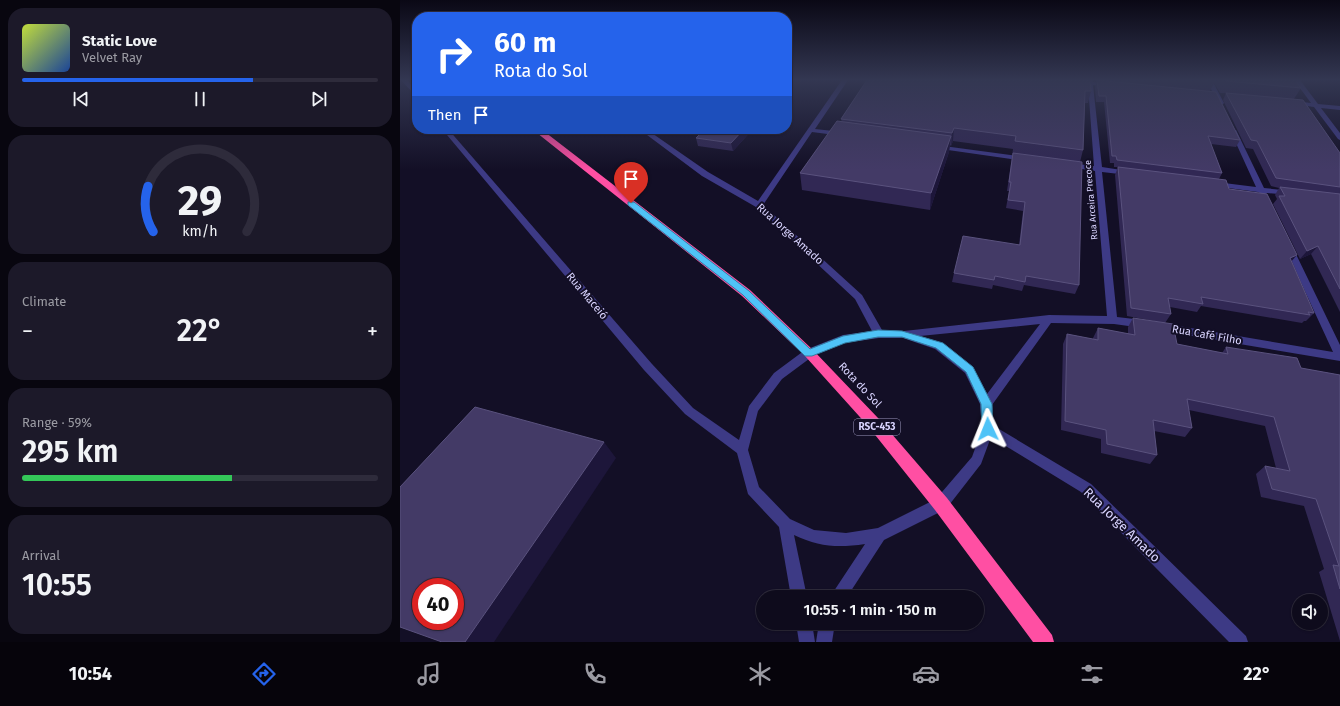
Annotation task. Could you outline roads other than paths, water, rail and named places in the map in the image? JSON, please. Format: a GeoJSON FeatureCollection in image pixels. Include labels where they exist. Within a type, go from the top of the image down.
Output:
{"type":"FeatureCollection","features":[{"type":"Feature","properties":{"kind":"highway","name":"Rota do Sol"},"geometry":{"type":"LineString","coordinates":[[542,134],[746,293],[809,353],[873,422],[941,504],[1045,642]]}},
{"type":"Feature","properties":{"kind":"street"},"geometry":{"type":"LineString","coordinates":[[759,205],[825,110]]}},
{"type":"Feature","properties":{"kind":"street","name":"Rua Arceira Precoce"},"geometry":{"type":"LineString","coordinates":[[1093,110],[1112,319]]}},
{"type":"Feature","properties":{"kind":"street"},"geometry":{"type":"LineString","coordinates":[[1320,110],[1340,138]]}},
{"type":"Feature","properties":{"kind":"street"},"geometry":{"type":"LineString","coordinates":[[1231,125],[1268,204]]}},
{"type":"Feature","properties":{"kind":"street"},"geometry":{"type":"LineString","coordinates":[[811,130],[850,135]]}},
{"type":"Feature","properties":{"kind":"street","name":"Rua Maceió"},"geometry":{"type":"LineString","coordinates":[[449,134],[648,367],[689,411],[742,450]]}},
{"type":"Feature","properties":{"kind":"street","name":"Rua Jorge Amado"},"geometry":{"type":"LineString","coordinates":[[649,134],[705,174],[759,205],[859,297],[878,334]]}},
{"type":"Feature","properties":{"kind":"street"},"geometry":{"type":"LineString","coordinates":[[928,146],[1036,161]]}},
{"type":"Feature","properties":{"kind":"street"},"geometry":{"type":"LineString","coordinates":[[1060,164],[1137,174]]}},
{"type":"Feature","properties":{"kind":"street"},"geometry":{"type":"LineString","coordinates":[[1207,183],[1301,194]]}},
{"type":"Feature","properties":{"kind":"street"},"geometry":{"type":"LineString","coordinates":[[1285,240],[1340,357]]}},
{"type":"Feature","properties":{"kind":"street"},"geometry":{"type":"LineString","coordinates":[[986,404],[1049,319]]}},
{"type":"Feature","properties":{"kind":"street","name":"Rua Café Filho"},"geometry":{"type":"LineString","coordinates":[[902,334],[1049,319],[1112,319],[1340,357]]}},
{"type":"Feature","properties":{"kind":"street"},"geometry":{"type":"LineString","coordinates":[[878,334],[902,334],[939,346],[969,370],[986,404],[988,429],[977,460],[941,504],[879,535],[846,540],[813,537],[785,524],[753,490],[742,450],[753,409],[778,376],[809,353],[843,339],[878,334]]}},
{"type":"Feature","properties":{"kind":"street","name":"Rua Jorge Amado"},"geometry":{"type":"LineString","coordinates":[[988,429],[1086,488],[1240,642]]}},
{"type":"Feature","properties":{"kind":"street"},"geometry":{"type":"LineString","coordinates":[[785,524],[798,590]]}},
{"type":"Feature","properties":{"kind":"street"},"geometry":{"type":"LineString","coordinates":[[843,590],[879,535]]}},
{"type":"Feature","properties":{"kind":"street"},"geometry":{"type":"LineString","coordinates":[[805,630],[807,642]]}},
{"type":"Feature","properties":{"kind":"street"},"geometry":{"type":"LineString","coordinates":[[824,642],[826,630]]}}]}
